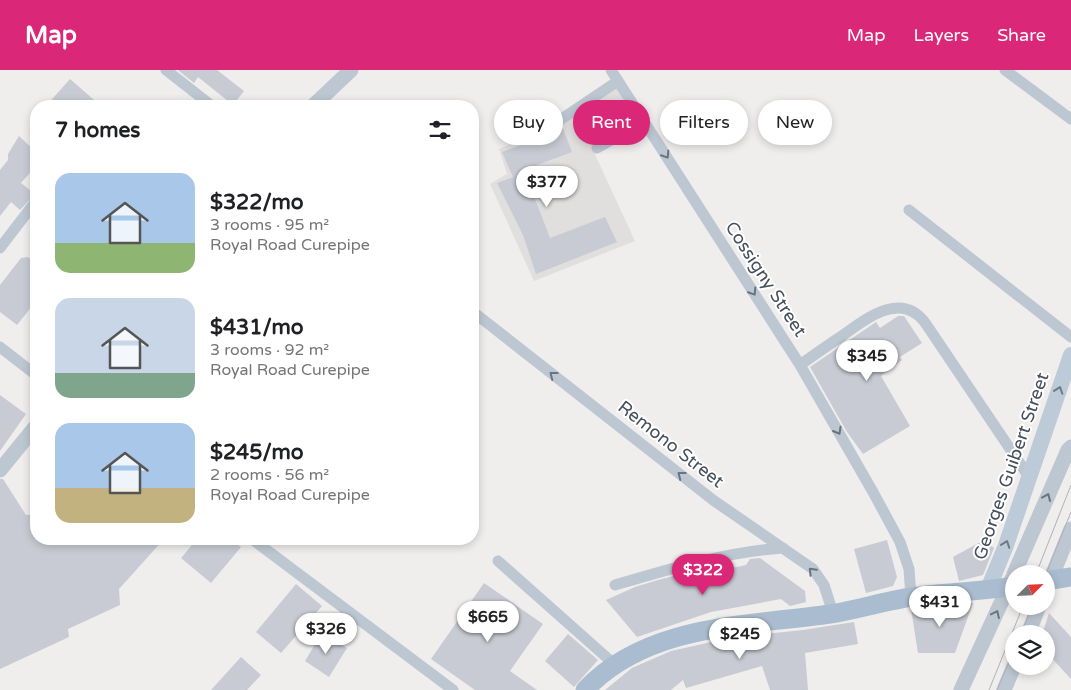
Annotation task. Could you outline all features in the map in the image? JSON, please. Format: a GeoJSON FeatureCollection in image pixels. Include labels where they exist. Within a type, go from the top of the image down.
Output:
{"type":"FeatureCollection","features":[{"type":"Feature","properties":{"kind":"main road","name":"Georges Guibert Street"},"geometry":{"type":"LineString","coordinates":[[988,590],[1071,355]]}},
{"type":"Feature","properties":{"kind":"main road"},"geometry":{"type":"LineString","coordinates":[[1055,582],[1071,578]]}},
{"type":"Feature","properties":{"kind":"main road"},"geometry":{"type":"LineString","coordinates":[[585,690],[614,664],[657,642],[684,635],[833,613],[911,597],[988,590],[1005,584]]}},
{"type":"Feature","properties":{"kind":"street"},"geometry":{"type":"LineString","coordinates":[[166,70],[204,100]]}},
{"type":"Feature","properties":{"kind":"street"},"geometry":{"type":"LineString","coordinates":[[319,100],[350,70]]}},
{"type":"Feature","properties":{"kind":"street","name":"Cossigny Street"},"geometry":{"type":"LineString","coordinates":[[611,70],[630,100]]}},
{"type":"Feature","properties":{"kind":"street"},"geometry":{"type":"LineString","coordinates":[[1005,70],[1071,119]]}},
{"type":"Feature","properties":{"kind":"street"},"geometry":{"type":"LineString","coordinates":[[563,118],[618,81]]}},
{"type":"Feature","properties":{"kind":"street","name":"Cossigny Street"},"geometry":{"type":"LineString","coordinates":[[650,131],[800,365],[900,542],[909,569],[911,597]]}},
{"type":"Feature","properties":{"kind":"street"},"geometry":{"type":"LineString","coordinates":[[597,148],[602,145]]}},
{"type":"Feature","properties":{"kind":"street"},"geometry":{"type":"LineString","coordinates":[[0,248],[30,209]]}},
{"type":"Feature","properties":{"kind":"street"},"geometry":{"type":"LineString","coordinates":[[909,210],[1071,337]]}},
{"type":"Feature","properties":{"kind":"street"},"geometry":{"type":"LineString","coordinates":[[800,365],[876,312],[910,309],[919,314],[923,319],[1029,477]]}},
{"type":"Feature","properties":{"kind":"street","name":"Remono Street"},"geometry":{"type":"LineString","coordinates":[[479,317],[712,500],[812,569],[824,585],[833,613]]}},
{"type":"Feature","properties":{"kind":"street"},"geometry":{"type":"LineString","coordinates":[[0,347],[30,370]]}},
{"type":"Feature","properties":{"kind":"street"},"geometry":{"type":"LineString","coordinates":[[0,470],[30,433]]}},
{"type":"Feature","properties":{"kind":"street"},"geometry":{"type":"LineString","coordinates":[[1020,565],[1068,450],[1071,447]]}},
{"type":"Feature","properties":{"kind":"street"},"geometry":{"type":"LineString","coordinates":[[1055,567],[1071,529]]}},
{"type":"Feature","properties":{"kind":"street"},"geometry":{"type":"LineString","coordinates":[[260,545],[453,690]]}},
{"type":"Feature","properties":{"kind":"street"},"geometry":{"type":"LineString","coordinates":[[614,585],[663,571],[746,552],[782,548]]}},
{"type":"Feature","properties":{"kind":"street"},"geometry":{"type":"LineString","coordinates":[[498,561],[614,664]]}},
{"type":"Feature","properties":{"kind":"street"},"geometry":{"type":"LineString","coordinates":[[961,690],[1005,598]]}},
{"type":"Feature","properties":{"kind":"street"},"geometry":{"type":"LineString","coordinates":[[1004,690],[1010,675]]}},
{"type":"Feature","properties":{"kind":"shaded area"},"geometry":{"type":"Polygon","coordinates":[[[617,87],[625,100],[597,100],[617,87]]]}},
{"type":"Feature","properties":{"kind":"shaded area"},"geometry":{"type":"Polygon","coordinates":[[[573,116],[573,145],[597,145],[592,148],[635,241],[534,281],[490,184],[507,174],[499,149],[508,145],[563,145],[563,122],[573,116]]]}},
{"type":"Feature","properties":{"kind":"building"},"geometry":{"type":"Polygon","coordinates":[[[178,70],[217,70],[244,91],[237,100],[227,100],[198,77],[194,83],[178,70]]]}},
{"type":"Feature","properties":{"kind":"building"},"geometry":{"type":"Polygon","coordinates":[[[70,79],[94,100],[51,100],[70,79]]]}},
{"type":"Feature","properties":{"kind":"building"},"geometry":{"type":"Polygon","coordinates":[[[563,129],[572,152],[524,170],[550,238],[605,217],[617,242],[536,274],[523,235],[497,183],[513,177],[502,152],[521,145],[563,145],[563,129]]]}},
{"type":"Feature","properties":{"kind":"building"},"geometry":{"type":"Polygon","coordinates":[[[19,136],[30,146],[30,173],[21,183],[30,190],[30,199],[20,210],[11,202],[0,216],[0,170],[8,160],[8,154],[19,136]]]}},
{"type":"Feature","properties":{"kind":"building"},"geometry":{"type":"Polygon","coordinates":[[[28,257],[30,259],[30,309],[17,325],[0,312],[0,285],[21,258],[28,257]]]}},
{"type":"Feature","properties":{"kind":"building"},"geometry":{"type":"Polygon","coordinates":[[[898,316],[904,316],[922,343],[900,357],[902,360],[881,376],[910,426],[863,454],[847,432],[810,367],[876,322],[880,328],[898,316]]]}},
{"type":"Feature","properties":{"kind":"building"},"geometry":{"type":"Polygon","coordinates":[[[0,395],[26,414],[0,451],[0,395]]]}},
{"type":"Feature","properties":{"kind":"building"},"geometry":{"type":"Polygon","coordinates":[[[0,479],[3,479],[26,515],[30,515],[30,545],[159,545],[119,589],[120,605],[68,629],[69,637],[0,669],[0,479]]]}},
{"type":"Feature","properties":{"kind":"building"},"geometry":{"type":"Polygon","coordinates":[[[887,540],[897,577],[893,586],[866,593],[854,549],[887,540]]]}},
{"type":"Feature","properties":{"kind":"building"},"geometry":{"type":"Polygon","coordinates":[[[984,540],[994,548],[983,575],[959,581],[953,557],[984,540]]]}},
{"type":"Feature","properties":{"kind":"building"},"geometry":{"type":"Polygon","coordinates":[[[192,545],[238,545],[241,547],[211,583],[181,558],[192,545]]]}},
{"type":"Feature","properties":{"kind":"building"},"geometry":{"type":"Polygon","coordinates":[[[760,558],[805,591],[806,602],[790,606],[781,599],[711,612],[637,637],[606,600],[635,587],[658,580],[682,574],[685,578],[746,565],[750,559],[760,558]]]}},
{"type":"Feature","properties":{"kind":"building"},"geometry":{"type":"Polygon","coordinates":[[[484,583],[543,624],[510,671],[537,690],[475,690],[431,659],[484,583]]]}},
{"type":"Feature","properties":{"kind":"building"},"geometry":{"type":"Polygon","coordinates":[[[296,584],[322,606],[281,653],[256,632],[296,584]]]}},
{"type":"Feature","properties":{"kind":"building"},"geometry":{"type":"Polygon","coordinates":[[[973,603],[955,653],[918,653],[911,609],[973,603]]]}},
{"type":"Feature","properties":{"kind":"building"},"geometry":{"type":"Polygon","coordinates":[[[1048,615],[1051,615],[1071,637],[1071,679],[1055,662],[1055,625],[1045,625],[1048,615]]]}},
{"type":"Feature","properties":{"kind":"building"},"geometry":{"type":"Polygon","coordinates":[[[854,622],[858,644],[805,653],[808,690],[770,690],[762,666],[686,688],[683,680],[671,690],[605,690],[632,668],[671,651],[734,637],[803,630],[854,622]]]}},
{"type":"Feature","properties":{"kind":"building"},"geometry":{"type":"Polygon","coordinates":[[[322,633],[347,648],[329,677],[305,661],[322,633]]]}},
{"type":"Feature","properties":{"kind":"building"},"geometry":{"type":"Polygon","coordinates":[[[568,634],[598,660],[574,687],[545,661],[568,634]]]}},
{"type":"Feature","properties":{"kind":"building"},"geometry":{"type":"Polygon","coordinates":[[[241,657],[261,675],[247,690],[211,690],[241,657]]]}},
{"type":"Feature","properties":{"kind":"tram line"},"geometry":{"type":"LineString","coordinates":[[1040,565],[1071,485]]}},
{"type":"Feature","properties":{"kind":"tram line"},"geometry":{"type":"LineString","coordinates":[[1050,565],[1071,512]]}},
{"type":"Feature","properties":{"kind":"tram line"},"geometry":{"type":"LineString","coordinates":[[989,690],[1019,615]]}},
{"type":"Feature","properties":{"kind":"tram line"},"geometry":{"type":"LineString","coordinates":[[1025,625],[1028,615]]}},
{"type":"Feature","properties":{"kind":"tram line"},"geometry":{"type":"LineString","coordinates":[[997,690],[1005,672]]}}]}
